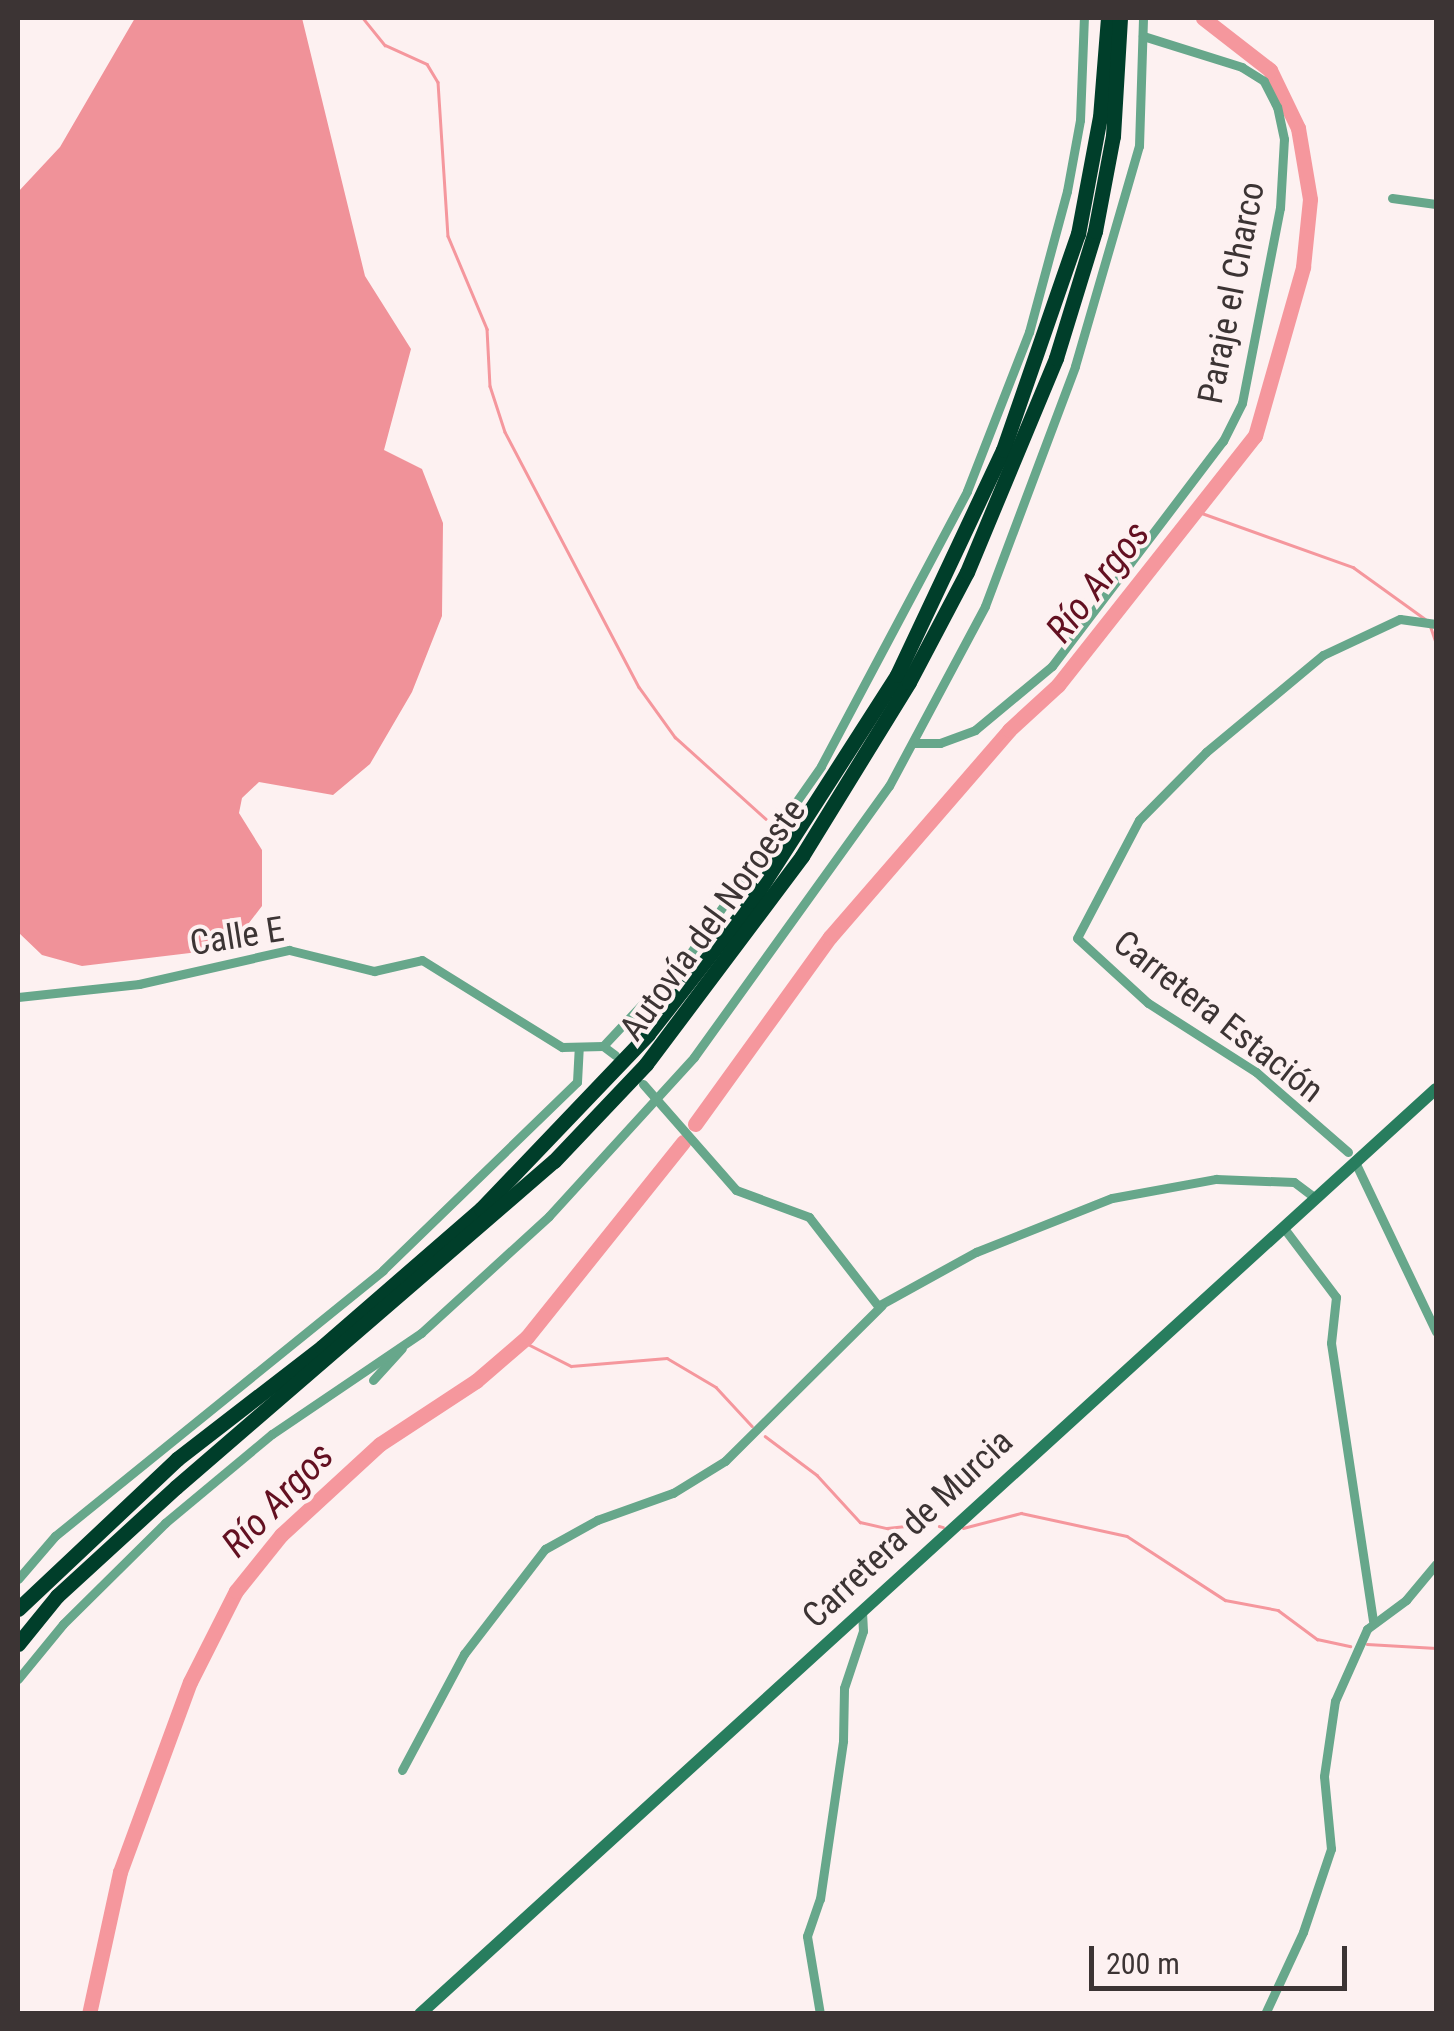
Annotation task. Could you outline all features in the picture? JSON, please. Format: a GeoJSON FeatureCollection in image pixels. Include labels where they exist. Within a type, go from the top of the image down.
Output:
{"type":"FeatureCollection","features":[{"type":"Feature","properties":{"kind":"highway","name":"Autovía del Noroeste"},"geometry":{"type":"LineString","coordinates":[[18,1608],[177,1459],[322,1346],[481,1209],[648,1034],[752,901],[897,675],[1003,450],[1078,234],[1100,117],[1108,18]]}},
{"type":"Feature","properties":{"kind":"highway","name":"Autovía del Noroeste"},"geometry":{"type":"LineString","coordinates":[[18,1644],[57,1596],[176,1487],[554,1161],[658,1049],[802,856],[908,682],[967,572],[1056,358],[1095,231],[1113,136],[1120,18]]}},
{"type":"Feature","properties":{"kind":"main road","name":"Carretera de Murcia"},"geometry":{"type":"LineString","coordinates":[[420,2014],[1315,1198],[1351,1157],[1436,1089]]}},
{"type":"Feature","properties":{"kind":"street"},"geometry":{"type":"LineString","coordinates":[[615,1055],[603,1046],[692,952],[821,766],[966,490],[1029,332],[1067,190],[1080,120],[1084,18]]}},
{"type":"Feature","properties":{"kind":"street"},"geometry":{"type":"LineString","coordinates":[[18,1679],[63,1624],[165,1523],[272,1434],[407,1342],[510,1253],[659,1098],[731,1010],[915,742],[985,606],[1075,366],[1140,146],[1143,18]]}},
{"type":"Feature","properties":{"kind":"street","name":"Paraje el Charco"},"geometry":{"type":"LineString","coordinates":[[915,742],[940,743],[975,730],[1038,680],[1223,441],[1242,403],[1280,208],[1284,139],[1278,107],[1264,82],[1242,66],[1142,36]]}},
{"type":"Feature","properties":{"kind":"street"},"geometry":{"type":"LineString","coordinates":[[1392,198],[1436,204]]}},
{"type":"Feature","properties":{"kind":"street","name":"Carretera Estación"},"geometry":{"type":"LineString","coordinates":[[1351,1157],[1256,1072],[1148,1004],[1077,938],[1138,820],[1206,752],[1323,655],[1400,619],[1436,624]]}},
{"type":"Feature","properties":{"kind":"street","name":"Calle E"},"geometry":{"type":"LineString","coordinates":[[18,997],[139,984],[288,950],[374,972],[422,960],[562,1047],[603,1046]]}},
{"type":"Feature","properties":{"kind":"street"},"geometry":{"type":"LineString","coordinates":[[18,1579],[55,1536],[383,1270],[577,1082],[579,1046]]}},
{"type":"Feature","properties":{"kind":"street"},"geometry":{"type":"LineString","coordinates":[[644,1084],[736,1190],[809,1217],[867,1299],[882,1306]]}},
{"type":"Feature","properties":{"kind":"street"},"geometry":{"type":"LineString","coordinates":[[1351,1157],[1436,1332]]}},
{"type":"Feature","properties":{"kind":"street"},"geometry":{"type":"LineString","coordinates":[[402,1770],[464,1654],[545,1548],[597,1520],[672,1493],[725,1461],[882,1306],[976,1252],[1112,1198],[1216,1179],[1294,1182],[1315,1198]]}},
{"type":"Feature","properties":{"kind":"street"},"geometry":{"type":"LineString","coordinates":[[1283,1227],[1336,1297],[1332,1342],[1374,1621]]}},
{"type":"Feature","properties":{"kind":"street"},"geometry":{"type":"LineString","coordinates":[[373,1380],[407,1342]]}},
{"type":"Feature","properties":{"kind":"street"},"geometry":{"type":"LineString","coordinates":[[1265,2014],[1329,1857],[1324,1790],[1332,1711],[1374,1621],[1406,1600],[1436,1564]]}},
{"type":"Feature","properties":{"kind":"street"},"geometry":{"type":"LineString","coordinates":[[820,2014],[807,1936],[820,1898],[843,1741],[844,1688],[863,1632],[862,1611]]}},
{"type":"Feature","properties":{"kind":"shaded area"},"geometry":{"type":"Polygon","coordinates":[[[135,18],[302,18],[365,276],[411,349],[384,450],[422,469],[443,523],[442,616],[412,692],[370,764],[333,795],[259,782],[242,798],[239,813],[262,850],[262,906],[239,936],[190,953],[82,966],[42,955],[18,932],[18,192],[60,147],[135,18]]]}},
{"type":"Feature","properties":{"kind":"waterway"},"geometry":{"type":"LineString","coordinates":[[363,18],[385,45],[427,64],[438,82],[448,236],[487,329],[490,386],[505,432],[639,687],[675,737],[766,819]]}},
{"type":"Feature","properties":{"kind":"waterway","name":"Río Argos"},"geometry":{"type":"LineString","coordinates":[[695,1124],[830,937],[1009,730],[1058,685],[1255,436],[1303,267],[1310,199],[1298,128],[1270,70],[1203,18]]}},
{"type":"Feature","properties":{"kind":"waterway"},"geometry":{"type":"LineString","coordinates":[[1199,512],[1353,567],[1425,619]]}},
{"type":"Feature","properties":{"kind":"waterway"},"geometry":{"type":"LineString","coordinates":[[1430,625],[1436,642]]}},
{"type":"Feature","properties":{"kind":"waterway","name":"Río Argos"},"geometry":{"type":"LineString","coordinates":[[89,2014],[120,1872],[190,1682],[236,1591],[281,1535],[380,1444],[476,1381],[527,1337],[683,1142]]}},
{"type":"Feature","properties":{"kind":"waterway"},"geometry":{"type":"LineString","coordinates":[[522,1341],[571,1366],[667,1358],[716,1387],[752,1426]]}},
{"type":"Feature","properties":{"kind":"waterway"},"geometry":{"type":"LineString","coordinates":[[765,1436],[817,1475],[860,1522],[887,1528],[924,1524]]}},
{"type":"Feature","properties":{"kind":"waterway"},"geometry":{"type":"LineString","coordinates":[[963,1528],[1021,1513],[1127,1536],[1225,1600],[1278,1610],[1317,1639],[1350,1646]]}},
{"type":"Feature","properties":{"kind":"waterway"},"geometry":{"type":"LineString","coordinates":[[939,1526],[943,1527]]}},
{"type":"Feature","properties":{"kind":"waterway"},"geometry":{"type":"LineString","coordinates":[[1367,1644],[1436,1648]]}}]}
